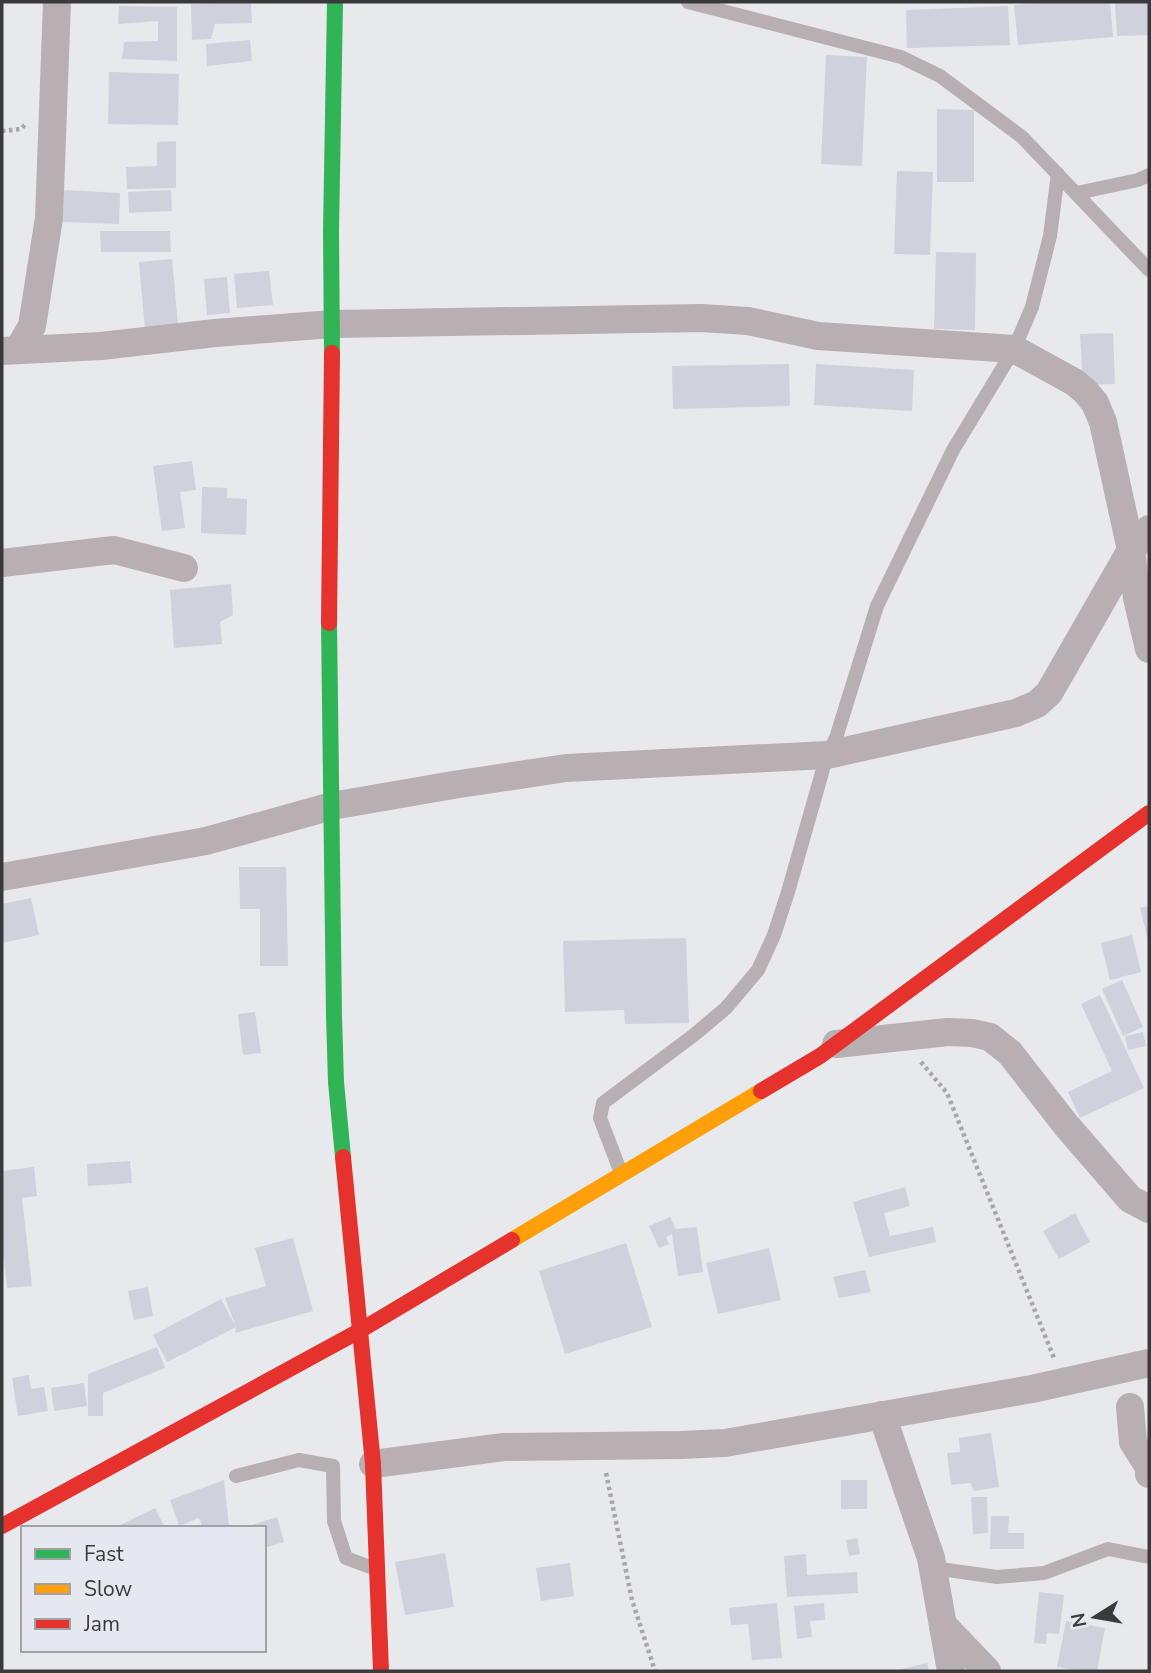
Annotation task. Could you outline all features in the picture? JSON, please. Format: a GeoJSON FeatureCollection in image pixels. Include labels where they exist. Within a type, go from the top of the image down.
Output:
{"type":"FeatureCollection","features":[{"type":"Feature","properties":{"kind":"street"},"geometry":{"type":"LineString","coordinates":[[10,350],[32,326],[43,270],[49,218],[57,2]]}},
{"type":"Feature","properties":{"kind":"street"},"geometry":{"type":"LineString","coordinates":[[335,2],[328,560],[336,1082],[373,1464],[381,1671]]}},
{"type":"Feature","properties":{"kind":"street"},"geometry":{"type":"LineString","coordinates":[[10,350],[101,346],[215,333],[333,324],[701,318],[748,321],[818,336],[1014,349],[1074,383],[1096,403],[1140,539],[1137,598],[1149,649]]}},
{"type":"Feature","properties":{"kind":"street"},"geometry":{"type":"LineString","coordinates":[[2,877],[206,841],[331,806],[566,768],[827,755],[1016,713],[1037,704],[1049,693],[1140,539]]}},
{"type":"Feature","properties":{"kind":"street"},"geometry":{"type":"LineString","coordinates":[[2,563],[114,550],[184,568]]}},
{"type":"Feature","properties":{"kind":"street"},"geometry":{"type":"LineString","coordinates":[[2,1526],[361,1330],[820,1056],[1149,813]]}},
{"type":"Feature","properties":{"kind":"street"},"geometry":{"type":"LineString","coordinates":[[836,1044],[948,1032],[972,1033],[989,1038],[1010,1053],[1066,1125],[1130,1199],[1149,1209]]}},
{"type":"Feature","properties":{"kind":"street"},"geometry":{"type":"LineString","coordinates":[[373,1464],[504,1447],[725,1443],[1064,1382],[1149,1363]]}},
{"type":"Feature","properties":{"kind":"street"},"geometry":{"type":"LineString","coordinates":[[1129,1407],[1133,1442],[1149,1467],[1149,1474]]}},
{"type":"Feature","properties":{"kind":"street"},"geometry":{"type":"LineString","coordinates":[[882,1415],[933,1568],[951,1671]]}},
{"type":"Feature","properties":{"kind":"street"},"geometry":{"type":"LineString","coordinates":[[943,1625],[987,1671]]}},
{"type":"Feature","properties":{"kind":"lane"},"geometry":{"type":"LineString","coordinates":[[688,2],[901,57],[940,76],[1022,137],[1149,270]]}},
{"type":"Feature","properties":{"kind":"lane"},"geometry":{"type":"LineString","coordinates":[[621,1173],[600,1118],[603,1103],[726,1008],[758,970],[788,892],[827,755],[836,738],[877,606],[953,450],[1014,349],[1037,294],[1050,236],[1058,174]]}},
{"type":"Feature","properties":{"kind":"lane"},"geometry":{"type":"LineString","coordinates":[[1077,193],[1138,180],[1149,175]]}},
{"type":"Feature","properties":{"kind":"lane"},"geometry":{"type":"LineString","coordinates":[[236,1476],[299,1460],[333,1466],[334,1521],[346,1558],[377,1570]]}},
{"type":"Feature","properties":{"kind":"lane"},"geometry":{"type":"LineString","coordinates":[[933,1568],[997,1577],[1044,1573],[1108,1549],[1149,1557]]}},
{"type":"Feature","properties":{"kind":"path"},"geometry":{"type":"LineString","coordinates":[[891,1038],[927,1066],[947,1093],[1064,1382]]}},
{"type":"Feature","properties":{"kind":"path"},"geometry":{"type":"LineString","coordinates":[[600,1444],[632,1600],[656,1671]]}},
{"type":"Feature","properties":{"kind":"building"},"geometry":{"type":"Polygon","coordinates":[[[251,2],[252,23],[215,24],[211,39],[192,40],[191,4],[251,2]]]}},
{"type":"Feature","properties":{"kind":"building"},"geometry":{"type":"Polygon","coordinates":[[[1110,2],[1113,37],[1018,45],[1014,5],[1110,2]]]}},
{"type":"Feature","properties":{"kind":"building"},"geometry":{"type":"Polygon","coordinates":[[[1115,2],[1149,2],[1149,35],[1117,36],[1115,2]]]}},
{"type":"Feature","properties":{"kind":"building"},"geometry":{"type":"Polygon","coordinates":[[[119,6],[177,7],[177,61],[122,59],[124,42],[158,41],[158,21],[118,24],[119,6]]]}},
{"type":"Feature","properties":{"kind":"building"},"geometry":{"type":"Polygon","coordinates":[[[1008,6],[1010,45],[907,48],[906,10],[1008,6]]]}},
{"type":"Feature","properties":{"kind":"building"},"geometry":{"type":"Polygon","coordinates":[[[250,40],[252,61],[207,66],[206,44],[250,40]]]}},
{"type":"Feature","properties":{"kind":"building"},"geometry":{"type":"Polygon","coordinates":[[[826,55],[867,57],[862,166],[821,164],[826,55]]]}},
{"type":"Feature","properties":{"kind":"building"},"geometry":{"type":"Polygon","coordinates":[[[109,72],[179,74],[178,125],[108,124],[109,72]]]}},
{"type":"Feature","properties":{"kind":"building"},"geometry":{"type":"Polygon","coordinates":[[[937,109],[974,110],[974,182],[937,182],[937,109]]]}},
{"type":"Feature","properties":{"kind":"building"},"geometry":{"type":"Polygon","coordinates":[[[176,141],[176,188],[127,189],[126,167],[157,166],[157,142],[176,141]]]}},
{"type":"Feature","properties":{"kind":"building"},"geometry":{"type":"Polygon","coordinates":[[[897,171],[933,172],[930,255],[894,254],[897,171]]]}},
{"type":"Feature","properties":{"kind":"building"},"geometry":{"type":"Polygon","coordinates":[[[64,190],[120,193],[119,224],[63,222],[64,190]]]}},
{"type":"Feature","properties":{"kind":"building"},"geometry":{"type":"Polygon","coordinates":[[[171,190],[172,211],[129,213],[128,192],[171,190]]]}},
{"type":"Feature","properties":{"kind":"building"},"geometry":{"type":"Polygon","coordinates":[[[100,231],[170,231],[171,252],[101,252],[100,231]]]}},
{"type":"Feature","properties":{"kind":"building"},"geometry":{"type":"Polygon","coordinates":[[[936,252],[976,253],[975,330],[934,329],[936,252]]]}},
{"type":"Feature","properties":{"kind":"building"},"geometry":{"type":"Polygon","coordinates":[[[172,259],[178,325],[145,329],[139,262],[172,259]]]}},
{"type":"Feature","properties":{"kind":"building"},"geometry":{"type":"Polygon","coordinates":[[[269,271],[273,305],[237,308],[234,274],[269,271]]]}},
{"type":"Feature","properties":{"kind":"building"},"geometry":{"type":"Polygon","coordinates":[[[227,277],[230,313],[207,315],[204,279],[227,277]]]}},
{"type":"Feature","properties":{"kind":"building"},"geometry":{"type":"Polygon","coordinates":[[[1113,333],[1115,384],[1083,385],[1080,334],[1113,333]]]}},
{"type":"Feature","properties":{"kind":"building"},"geometry":{"type":"Polygon","coordinates":[[[789,364],[790,406],[673,409],[672,366],[789,364]]]}},
{"type":"Feature","properties":{"kind":"building"},"geometry":{"type":"Polygon","coordinates":[[[816,364],[914,370],[912,411],[814,405],[816,364]]]}},
{"type":"Feature","properties":{"kind":"building"},"geometry":{"type":"Polygon","coordinates":[[[192,461],[196,490],[180,492],[185,528],[162,531],[153,466],[192,461]]]}},
{"type":"Feature","properties":{"kind":"building"},"geometry":{"type":"Polygon","coordinates":[[[202,487],[227,488],[227,498],[247,499],[246,535],[201,533],[202,487]]]}},
{"type":"Feature","properties":{"kind":"building"},"geometry":{"type":"Polygon","coordinates":[[[231,584],[233,615],[220,622],[222,644],[174,648],[170,590],[231,584]]]}},
{"type":"Feature","properties":{"kind":"building"},"geometry":{"type":"Polygon","coordinates":[[[239,867],[286,867],[288,966],[260,966],[260,909],[240,909],[239,867]]]}},
{"type":"Feature","properties":{"kind":"building"},"geometry":{"type":"Polygon","coordinates":[[[31,898],[39,935],[2,943],[2,904],[31,898]]]}},
{"type":"Feature","properties":{"kind":"building"},"geometry":{"type":"Polygon","coordinates":[[[1149,906],[1149,940],[1148,940],[1140,908],[1149,906]]]}},
{"type":"Feature","properties":{"kind":"building"},"geometry":{"type":"Polygon","coordinates":[[[1132,935],[1141,972],[1110,980],[1101,943],[1132,935]]]}},
{"type":"Feature","properties":{"kind":"building"},"geometry":{"type":"Polygon","coordinates":[[[686,938],[689,1023],[625,1024],[624,1010],[565,1012],[563,941],[686,938]]]}},
{"type":"Feature","properties":{"kind":"building"},"geometry":{"type":"Polygon","coordinates":[[[1122,980],[1143,1027],[1123,1036],[1102,989],[1122,980]]]}},
{"type":"Feature","properties":{"kind":"building"},"geometry":{"type":"Polygon","coordinates":[[[1100,995],[1144,1088],[1080,1118],[1068,1092],[1112,1071],[1081,1004],[1100,995]]]}},
{"type":"Feature","properties":{"kind":"building"},"geometry":{"type":"Polygon","coordinates":[[[255,1012],[261,1053],[243,1055],[238,1014],[255,1012]]]}},
{"type":"Feature","properties":{"kind":"building"},"geometry":{"type":"Polygon","coordinates":[[[1143,1032],[1146,1046],[1128,1050],[1125,1036],[1143,1032]]]}},
{"type":"Feature","properties":{"kind":"building"},"geometry":{"type":"Polygon","coordinates":[[[130,1161],[132,1183],[88,1186],[87,1164],[130,1161]]]}},
{"type":"Feature","properties":{"kind":"building"},"geometry":{"type":"Polygon","coordinates":[[[34,1167],[37,1196],[22,1198],[32,1286],[7,1288],[2,1242],[2,1171],[34,1167]]]}},
{"type":"Feature","properties":{"kind":"building"},"geometry":{"type":"Polygon","coordinates":[[[905,1187],[910,1206],[884,1213],[890,1236],[933,1227],[936,1242],[869,1257],[853,1202],[905,1187]]]}},
{"type":"Feature","properties":{"kind":"building"},"geometry":{"type":"Polygon","coordinates":[[[1075,1213],[1090,1242],[1059,1259],[1043,1231],[1075,1213]]]}},
{"type":"Feature","properties":{"kind":"building"},"geometry":{"type":"Polygon","coordinates":[[[670,1217],[676,1229],[697,1227],[703,1272],[678,1276],[672,1234],[666,1237],[669,1244],[659,1248],[649,1226],[670,1217]]]}},
{"type":"Feature","properties":{"kind":"building"},"geometry":{"type":"Polygon","coordinates":[[[293,1238],[313,1311],[235,1333],[236,1327],[225,1298],[266,1286],[255,1248],[293,1238]]]}},
{"type":"Feature","properties":{"kind":"building"},"geometry":{"type":"Polygon","coordinates":[[[626,1243],[652,1327],[565,1354],[539,1271],[626,1243]]]}},
{"type":"Feature","properties":{"kind":"building"},"geometry":{"type":"Polygon","coordinates":[[[769,1248],[781,1300],[718,1314],[706,1263],[769,1248]]]}},
{"type":"Feature","properties":{"kind":"building"},"geometry":{"type":"Polygon","coordinates":[[[865,1270],[871,1292],[839,1298],[833,1277],[865,1270]]]}},
{"type":"Feature","properties":{"kind":"building"},"geometry":{"type":"Polygon","coordinates":[[[148,1287],[153,1316],[134,1320],[128,1291],[148,1287]]]}},
{"type":"Feature","properties":{"kind":"building"},"geometry":{"type":"Polygon","coordinates":[[[221,1299],[236,1327],[167,1362],[153,1335],[221,1299]]]}},
{"type":"Feature","properties":{"kind":"building"},"geometry":{"type":"Polygon","coordinates":[[[157,1347],[165,1368],[103,1393],[103,1416],[88,1416],[88,1374],[157,1347]]]}},
{"type":"Feature","properties":{"kind":"building"},"geometry":{"type":"Polygon","coordinates":[[[29,1375],[31,1389],[44,1387],[48,1411],[18,1416],[12,1378],[29,1375]]]}},
{"type":"Feature","properties":{"kind":"building"},"geometry":{"type":"Polygon","coordinates":[[[84,1383],[87,1406],[54,1411],[51,1388],[84,1383]]]}},
{"type":"Feature","properties":{"kind":"building"},"geometry":{"type":"Polygon","coordinates":[[[991,1433],[999,1487],[974,1491],[970,1483],[951,1485],[947,1453],[960,1452],[959,1438],[991,1433]]]}},
{"type":"Feature","properties":{"kind":"building"},"geometry":{"type":"Polygon","coordinates":[[[224,1480],[229,1526],[202,1526],[199,1518],[179,1526],[170,1500],[224,1480]]]}},
{"type":"Feature","properties":{"kind":"building"},"geometry":{"type":"Polygon","coordinates":[[[841,1480],[867,1480],[867,1509],[841,1509],[841,1480]]]}},
{"type":"Feature","properties":{"kind":"building"},"geometry":{"type":"Polygon","coordinates":[[[971,1497],[987,1497],[988,1533],[973,1534],[971,1497]]]}},
{"type":"Feature","properties":{"kind":"building"},"geometry":{"type":"Polygon","coordinates":[[[155,1508],[164,1526],[118,1526],[155,1508]]]}},
{"type":"Feature","properties":{"kind":"building"},"geometry":{"type":"Polygon","coordinates":[[[991,1516],[1009,1516],[1008,1533],[1024,1533],[1024,1549],[990,1549],[991,1516]]]}},
{"type":"Feature","properties":{"kind":"building"},"geometry":{"type":"Polygon","coordinates":[[[277,1517],[284,1542],[266,1547],[266,1526],[248,1526],[277,1517]]]}},
{"type":"Feature","properties":{"kind":"building"},"geometry":{"type":"Polygon","coordinates":[[[857,1538],[860,1554],[849,1556],[846,1540],[857,1538]]]}},
{"type":"Feature","properties":{"kind":"building"},"geometry":{"type":"Polygon","coordinates":[[[445,1553],[454,1607],[405,1615],[395,1562],[445,1553]]]}},
{"type":"Feature","properties":{"kind":"building"},"geometry":{"type":"Polygon","coordinates":[[[806,1554],[807,1575],[857,1572],[858,1593],[787,1597],[784,1556],[806,1554]]]}},
{"type":"Feature","properties":{"kind":"building"},"geometry":{"type":"Polygon","coordinates":[[[570,1563],[574,1596],[541,1601],[536,1568],[570,1563]]]}},
{"type":"Feature","properties":{"kind":"building"},"geometry":{"type":"Polygon","coordinates":[[[1039,1592],[1064,1595],[1059,1634],[1047,1633],[1046,1644],[1034,1643],[1039,1592]]]}},
{"type":"Feature","properties":{"kind":"building"},"geometry":{"type":"Polygon","coordinates":[[[777,1603],[782,1658],[752,1660],[748,1624],[731,1625],[729,1608],[777,1603]]]}},
{"type":"Feature","properties":{"kind":"building"},"geometry":{"type":"Polygon","coordinates":[[[824,1603],[825,1620],[810,1621],[812,1637],[797,1639],[794,1606],[824,1603]]]}},
{"type":"Feature","properties":{"kind":"building"},"geometry":{"type":"Polygon","coordinates":[[[1066,1621],[1105,1628],[1097,1671],[1057,1667],[1066,1621]]]}},
{"type":"Feature","properties":{"kind":"building"},"geometry":{"type":"Polygon","coordinates":[[[927,1663],[929,1671],[898,1671],[898,1670],[927,1663]]]}},
{"type":"Feature","properties":{"kind":"traffic: fast"},"geometry":{"type":"LineString","coordinates":[[332,353],[335,2]]}},
{"type":"Feature","properties":{"kind":"traffic: fast"},"geometry":{"type":"LineString","coordinates":[[329,623],[334,1016],[336,1082],[343,1157]]}},
{"type":"Feature","properties":{"kind":"traffic: slow"},"geometry":{"type":"LineString","coordinates":[[512,1240],[761,1091]]}},
{"type":"Feature","properties":{"kind":"traffic: jam"},"geometry":{"type":"LineString","coordinates":[[329,623],[332,353]]}},
{"type":"Feature","properties":{"kind":"traffic: jam"},"geometry":{"type":"LineString","coordinates":[[761,1091],[820,1056],[1149,813]]}},
{"type":"Feature","properties":{"kind":"traffic: jam"},"geometry":{"type":"LineString","coordinates":[[343,1157],[373,1464],[381,1671]]}},
{"type":"Feature","properties":{"kind":"traffic: jam"},"geometry":{"type":"LineString","coordinates":[[2,1526],[361,1330],[512,1240]]}}]}
